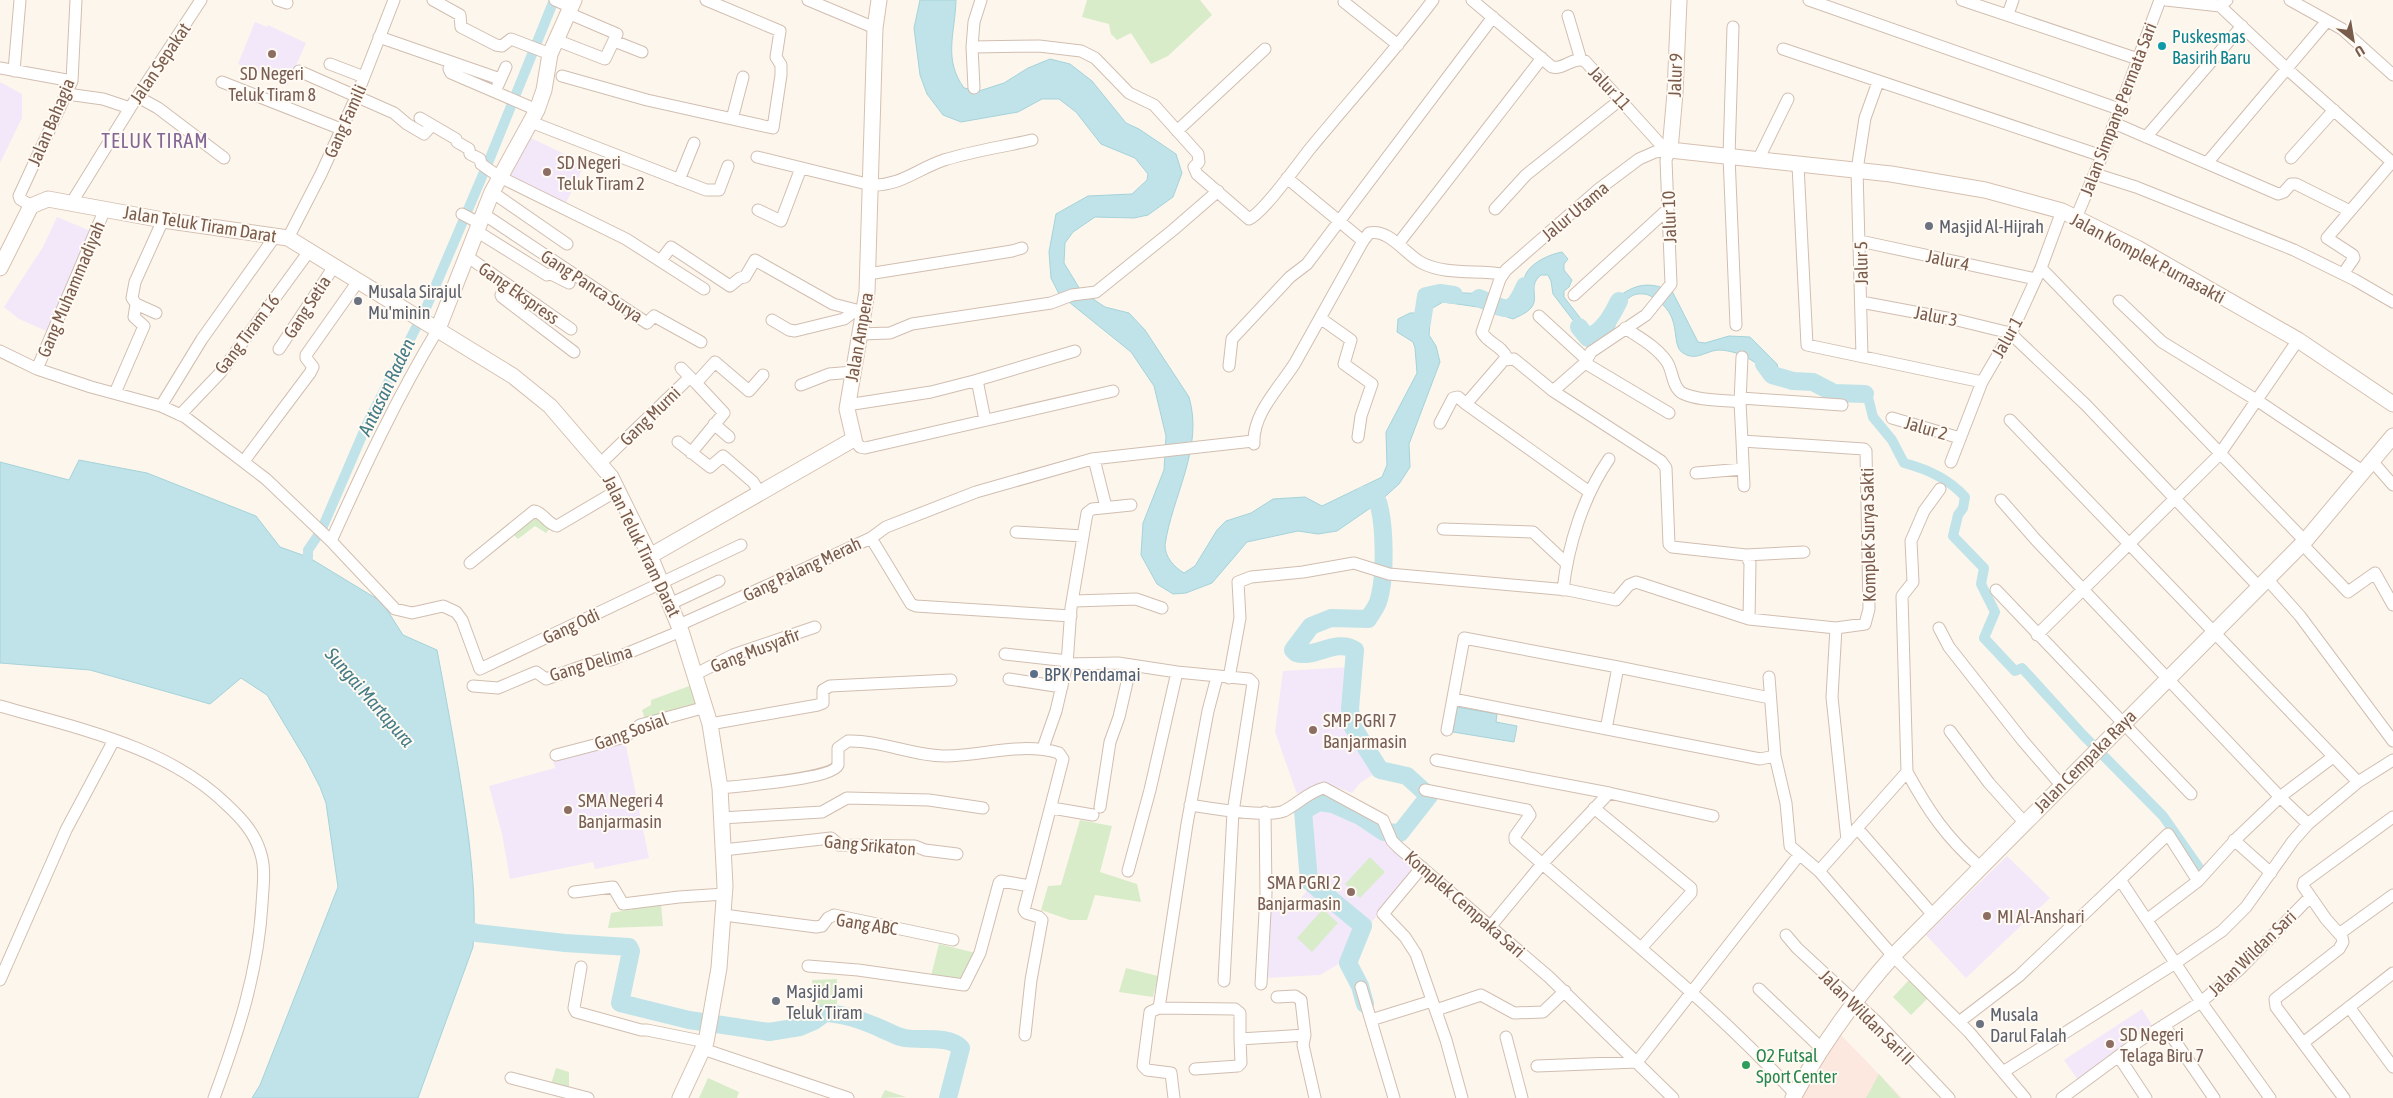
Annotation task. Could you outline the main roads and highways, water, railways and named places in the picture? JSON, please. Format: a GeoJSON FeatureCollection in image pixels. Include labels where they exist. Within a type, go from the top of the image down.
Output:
{"type":"FeatureCollection","features":[{"type":"Feature","properties":{"kind":"water"},"geometry":{"type":"Polygon","coordinates":[[[920,0],[956,0],[952,56],[954,67],[964,88],[979,91],[1004,83],[1028,68],[1050,59],[1070,64],[1092,81],[1126,123],[1139,129],[1176,154],[1182,173],[1173,197],[1148,215],[1134,218],[1095,217],[1073,232],[1065,243],[1064,263],[1081,291],[1105,307],[1129,313],[1145,330],[1189,397],[1193,416],[1193,435],[1190,453],[1165,545],[1171,561],[1184,573],[1195,566],[1217,530],[1226,521],[1251,513],[1273,499],[1305,497],[1322,506],[1382,477],[1387,465],[1386,432],[1417,373],[1413,342],[1397,332],[1398,319],[1410,313],[1417,313],[1427,297],[1438,292],[1491,294],[1497,297],[1502,309],[1508,311],[1515,303],[1530,268],[1538,261],[1553,254],[1562,252],[1568,259],[1564,264],[1564,270],[1572,280],[1569,287],[1564,291],[1564,297],[1591,332],[1598,334],[1605,328],[1612,301],[1627,291],[1647,285],[1663,288],[1672,291],[1698,342],[1705,343],[1729,336],[1750,337],[1777,364],[1781,380],[1769,377],[1760,366],[1734,352],[1715,350],[1697,356],[1683,353],[1677,344],[1671,315],[1658,301],[1646,294],[1637,294],[1626,301],[1619,313],[1612,334],[1592,345],[1553,294],[1548,275],[1541,275],[1537,279],[1531,308],[1513,319],[1478,307],[1443,302],[1431,309],[1429,335],[1436,346],[1440,362],[1409,444],[1410,467],[1399,484],[1379,502],[1337,531],[1318,534],[1298,531],[1247,542],[1212,583],[1186,593],[1173,594],[1157,584],[1141,555],[1143,523],[1164,470],[1166,436],[1154,386],[1131,352],[1059,294],[1051,278],[1049,252],[1056,214],[1088,196],[1132,194],[1147,180],[1148,174],[1135,158],[1101,144],[1076,112],[1059,99],[1042,99],[1018,112],[961,122],[943,115],[927,94],[920,75],[914,28],[920,0]]]}},
{"type":"Feature","properties":{"kind":"water","name":"Sungai Martapura"},"geometry":{"type":"Polygon","coordinates":[[[79,460],[147,473],[256,516],[280,547],[308,557],[382,602],[403,635],[437,650],[459,769],[469,841],[474,894],[474,934],[473,947],[418,1098],[252,1098],[260,1085],[338,887],[326,803],[306,760],[267,695],[241,678],[210,704],[90,670],[0,663],[0,462],[69,480],[79,460]]]}},
{"type":"Feature","properties":{"kind":"water"},"geometry":{"type":"Polygon","coordinates":[[[1457,707],[1497,714],[1496,722],[1517,726],[1514,742],[1453,732],[1457,707]]]}},
{"type":"Feature","properties":{"kind":"waterway","name":"Antasan Raden"},"geometry":{"type":"LineString","coordinates":[[302,569],[308,557],[308,550],[321,531],[367,424],[426,308],[490,158],[554,0]]}},
{"type":"Feature","properties":{"kind":"waterway"},"geometry":{"type":"LineString","coordinates":[[1479,298],[1502,308],[1512,307],[1525,286]]}},
{"type":"Feature","properties":{"kind":"waterway"},"geometry":{"type":"LineString","coordinates":[[1422,322],[1426,296],[1440,293],[1454,295]]}},
{"type":"Feature","properties":{"kind":"waterway"},"geometry":{"type":"LineString","coordinates":[[1579,327],[1588,338],[1594,335],[1606,322],[1619,301]]}},
{"type":"Feature","properties":{"kind":"waterway"},"geometry":{"type":"LineString","coordinates":[[1764,364],[1772,375],[1793,381],[1813,382],[1834,393],[1865,394]]}},
{"type":"Feature","properties":{"kind":"waterway"},"geometry":{"type":"LineString","coordinates":[[1865,394],[1873,417],[1892,440],[1904,463],[1938,476],[1965,497],[1953,536],[1984,568],[1981,584],[1995,612],[1984,638],[2015,671],[2022,668],[2083,735],[2163,816],[2200,869]]}},
{"type":"Feature","properties":{"kind":"waterway"},"geometry":{"type":"LineString","coordinates":[[1364,495],[1378,502],[1382,524],[1384,552],[1381,592],[1377,604],[1368,619],[1331,618],[1311,626],[1293,650],[1296,653],[1303,654],[1340,646],[1355,650],[1350,709],[1353,727],[1380,770],[1407,776],[1429,796],[1400,833],[1384,832],[1360,816],[1333,804],[1319,802],[1303,811],[1309,881],[1363,926],[1348,963],[1360,986],[1365,1004]]}},
{"type":"Feature","properties":{"kind":"waterway"},"geometry":{"type":"LineString","coordinates":[[452,925],[477,933],[565,943],[629,947],[631,951],[620,1003],[689,1020],[769,1032],[800,1027],[814,1021],[825,1013],[855,1018],[897,1036],[912,1039],[949,1041],[961,1048],[948,1098]]}},
{"type":"Feature","properties":{"kind":"place","name":"Puskesmas Basirih Baru"},"geometry":{"type":"Point","coordinates":[2162,46]}},
{"type":"Feature","properties":{"kind":"place","name":"SD Negeri Teluk Tiram 8"},"geometry":{"type":"Point","coordinates":[272,54]}},
{"type":"Feature","properties":{"kind":"place","name":"SD Negeri Teluk Tiram 2"},"geometry":{"type":"Point","coordinates":[547,172]}},
{"type":"Feature","properties":{"kind":"place","name":"Masjid Al-Hijrah"},"geometry":{"type":"Point","coordinates":[1929,226]}},
{"type":"Feature","properties":{"kind":"place","name":"Musala Sirajul Mu'minin"},"geometry":{"type":"Point","coordinates":[358,301]}},
{"type":"Feature","properties":{"kind":"place","name":"BPK Pendamai"},"geometry":{"type":"Point","coordinates":[1034,674]}},
{"type":"Feature","properties":{"kind":"place","name":"SMP PGRI 7 Banjarmasin"},"geometry":{"type":"Point","coordinates":[1313,730]}},
{"type":"Feature","properties":{"kind":"place","name":"SMA Negeri 4 Banjarmasin"},"geometry":{"type":"Point","coordinates":[568,810]}},
{"type":"Feature","properties":{"kind":"place","name":"SMA PGRI 2 Banjarmasin"},"geometry":{"type":"Point","coordinates":[1351,892]}},
{"type":"Feature","properties":{"kind":"place","name":"MI Al-Anshari"},"geometry":{"type":"Point","coordinates":[1987,916]}},
{"type":"Feature","properties":{"kind":"place","name":"Masjid Jami Teluk Tiram"},"geometry":{"type":"Point","coordinates":[776,1001]}},
{"type":"Feature","properties":{"kind":"place","name":"Musala Darul Falah"},"geometry":{"type":"Point","coordinates":[1980,1024]}},
{"type":"Feature","properties":{"kind":"place","name":"SD Negeri Telaga Biru 7"},"geometry":{"type":"Point","coordinates":[2110,1044]}},
{"type":"Feature","properties":{"kind":"place","name":"O2 Futsal Sport Center"},"geometry":{"type":"Point","coordinates":[1746,1065]}},
{"type":"Feature","properties":{"kind":"district","name":"TELUK TIRAM"},"geometry":{"type":"Point","coordinates":[155,140]}}]}
